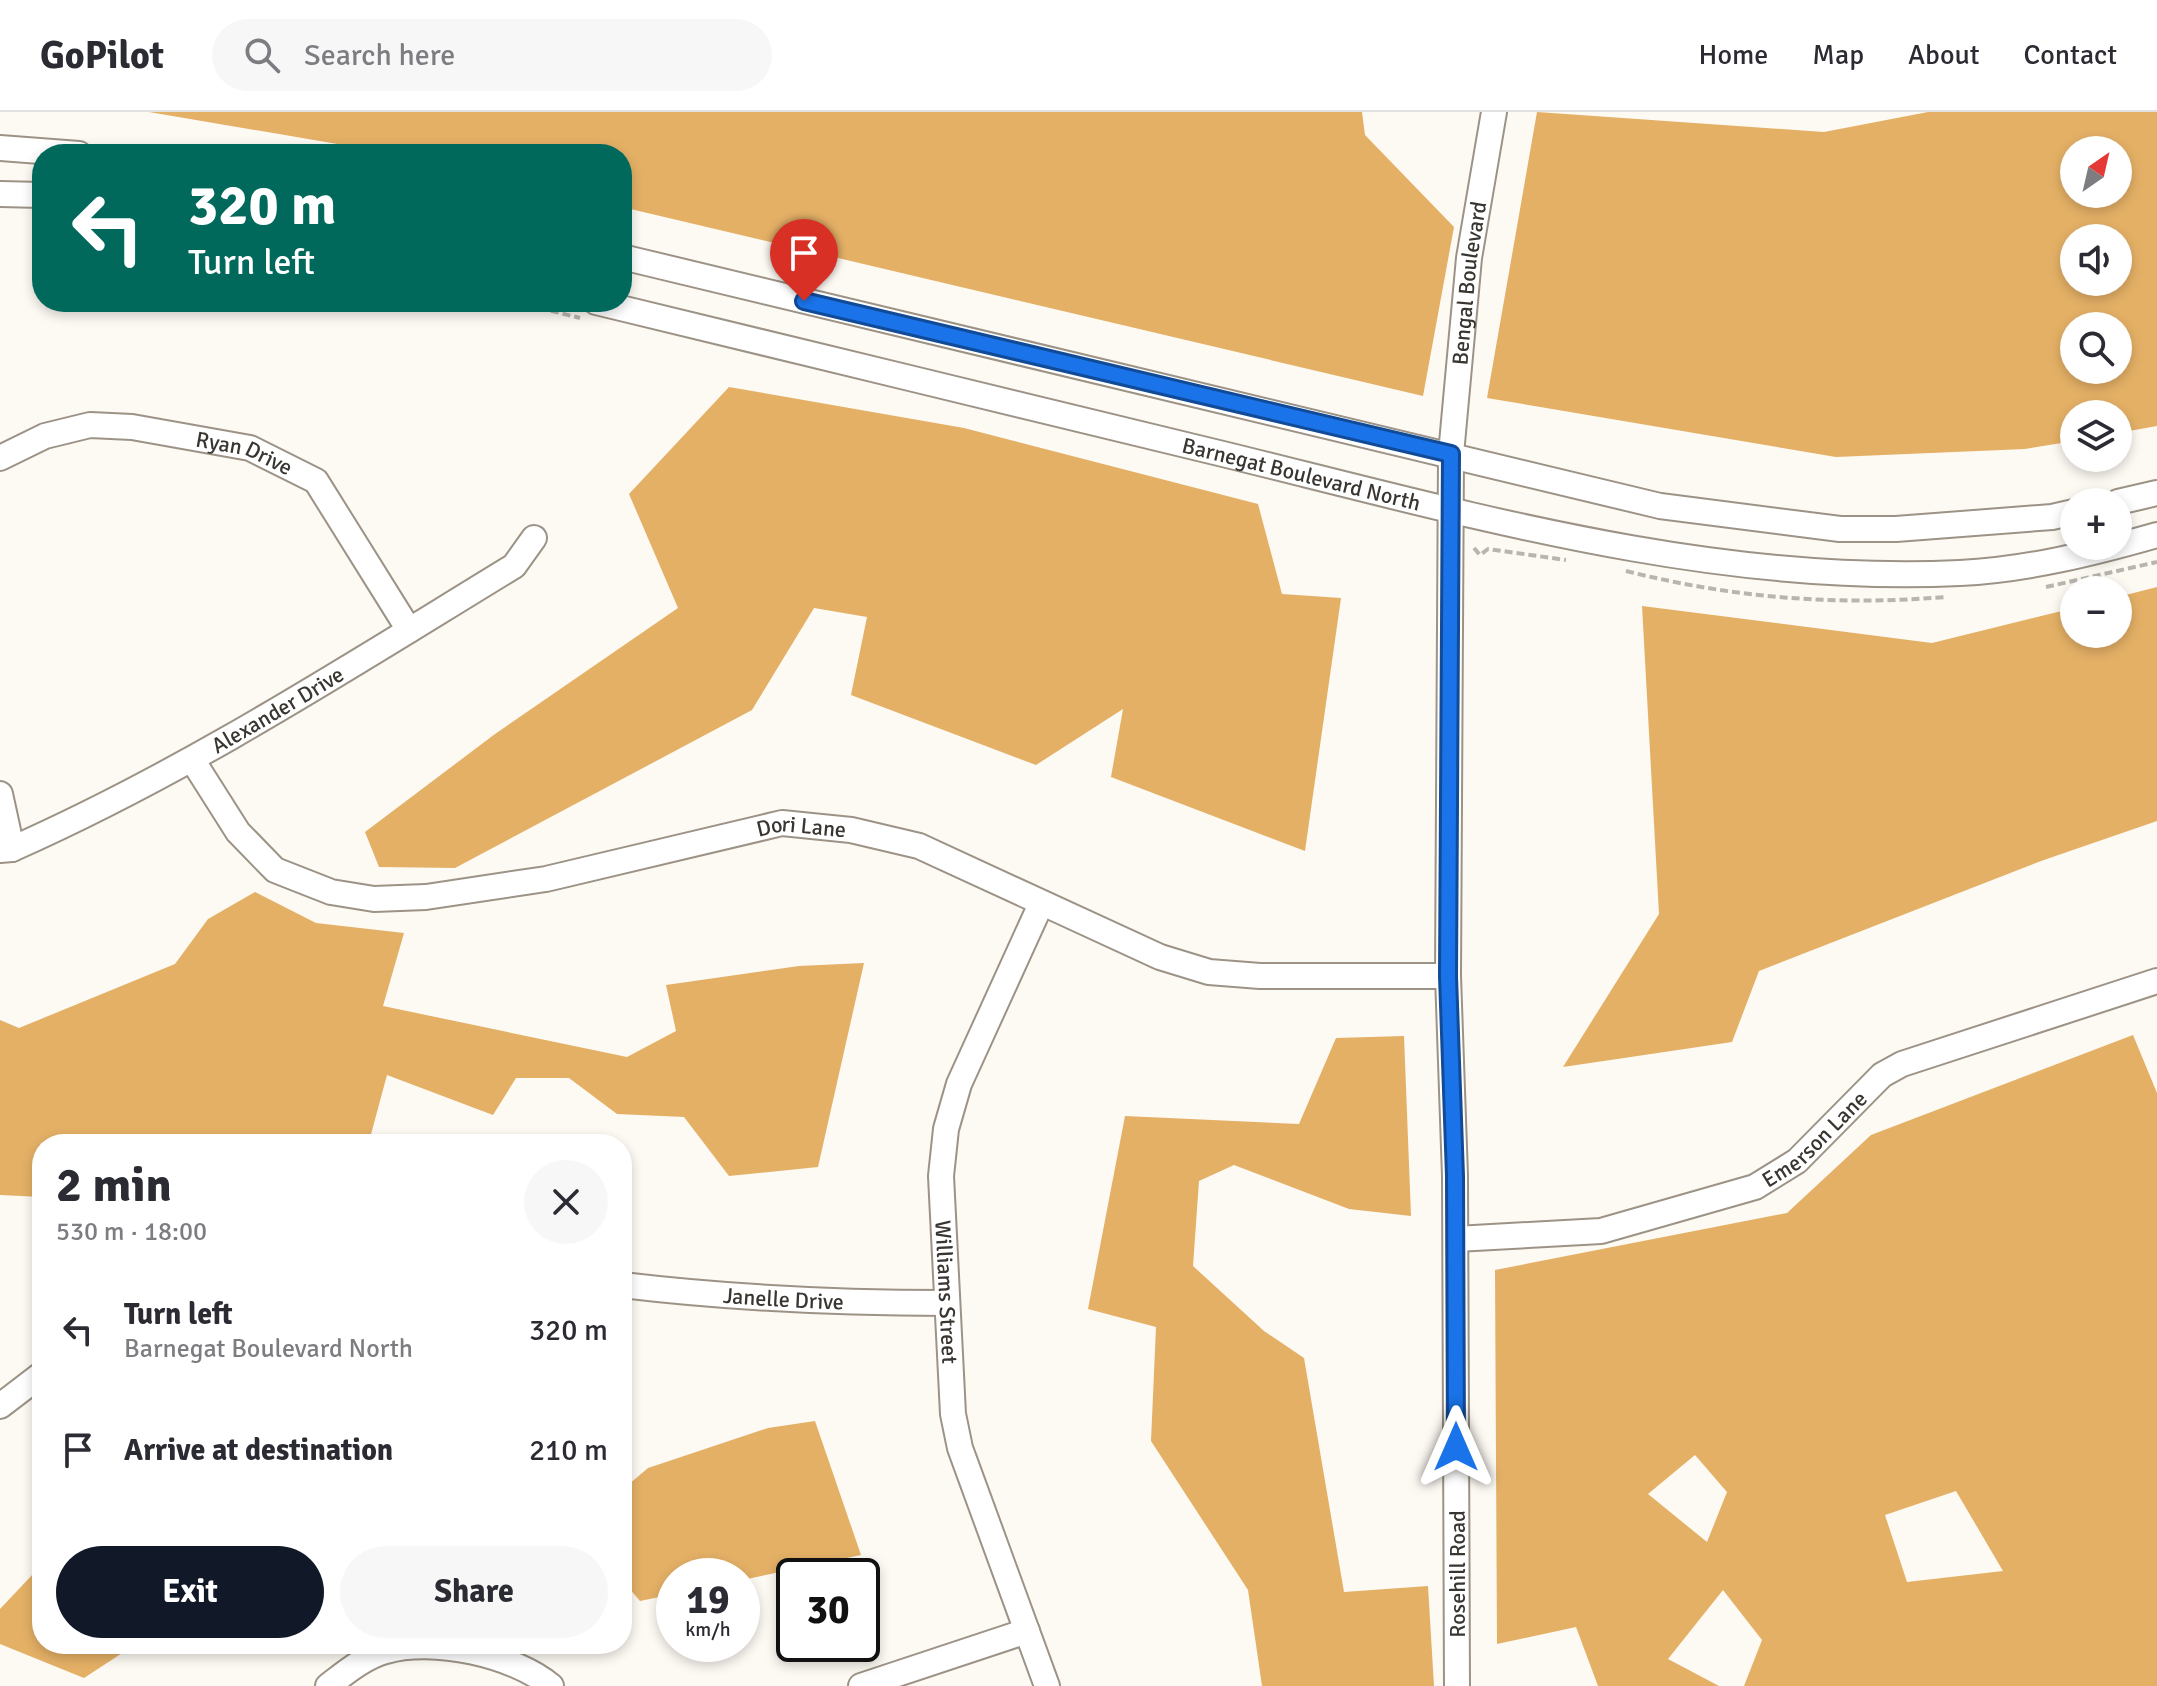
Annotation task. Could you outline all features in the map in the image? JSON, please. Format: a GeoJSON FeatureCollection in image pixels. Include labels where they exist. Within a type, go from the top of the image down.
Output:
{"type":"FeatureCollection","features":[{"type":"Feature","properties":{"kind":"street","name":"Bengal Boulevard"},"geometry":{"type":"LineString","coordinates":[[1451,454],[1469,258],[1494,112]]}},
{"type":"Feature","properties":{"kind":"street"},"geometry":{"type":"LineString","coordinates":[[0,148],[32,150]]}},
{"type":"Feature","properties":{"kind":"street"},"geometry":{"type":"LineString","coordinates":[[0,194],[32,195]]}},
{"type":"Feature","properties":{"kind":"street"},"geometry":{"type":"LineString","coordinates":[[632,259],[1660,506],[1813,526],[1896,529],[2060,515]]}},
{"type":"Feature","properties":{"kind":"street","name":"Barnegat Boulevard North"},"geometry":{"type":"LineString","coordinates":[[632,311],[1454,511],[1710,562],[1838,575],[1965,573],[2098,552],[2157,535]]}},
{"type":"Feature","properties":{"kind":"street","name":"Ryan Drive"},"geometry":{"type":"LineString","coordinates":[[0,458],[45,436],[90,425],[132,427],[250,448],[316,481],[409,630]]}},
{"type":"Feature","properties":{"kind":"street","name":"Rosehill Road"},"geometry":{"type":"LineString","coordinates":[[1451,454],[1454,511],[1448,976],[1456,1239],[1457,1686]]}},
{"type":"Feature","properties":{"kind":"street"},"geometry":{"type":"LineString","coordinates":[[2132,499],[2157,493]]}},
{"type":"Feature","properties":{"kind":"street","name":"Alexander Drive"},"geometry":{"type":"LineString","coordinates":[[6,850],[193,761],[514,566],[534,538]]}},
{"type":"Feature","properties":{"kind":"street","name":"Dori Lane"},"geometry":{"type":"LineString","coordinates":[[193,761],[238,832],[275,870],[331,892],[374,899],[426,897],[546,879],[782,823],[851,830],[919,846],[1160,957],[1209,972],[1260,976],[1448,976]]}},
{"type":"Feature","properties":{"kind":"street"},"geometry":{"type":"LineString","coordinates":[[0,794],[6,850]]}},
{"type":"Feature","properties":{"kind":"street","name":"Williams Street"},"geometry":{"type":"LineString","coordinates":[[1041,904],[959,1084],[946,1129],[941,1176],[953,1414],[960,1448],[1047,1686]]}},
{"type":"Feature","properties":{"kind":"street","name":"Emerson Lane"},"geometry":{"type":"LineString","coordinates":[[1456,1239],[1601,1231],[1755,1187],[1797,1161],[1882,1075],[1902,1064],[2157,981]]}},
{"type":"Feature","properties":{"kind":"street","name":"Janelle Drive"},"geometry":{"type":"LineString","coordinates":[[632,1286],[728,1298],[828,1303],[947,1303]]}},
{"type":"Feature","properties":{"kind":"street"},"geometry":{"type":"LineString","coordinates":[[0,1406],[32,1382]]}},
{"type":"Feature","properties":{"kind":"street"},"geometry":{"type":"LineString","coordinates":[[861,1686],[1027,1631]]}},
{"type":"Feature","properties":{"kind":"street"},"geometry":{"type":"LineString","coordinates":[[328,1686],[378,1654]]}},
{"type":"Feature","properties":{"kind":"street"},"geometry":{"type":"LineString","coordinates":[[484,1654],[513,1663],[551,1686]]}},
{"type":"Feature","properties":{"kind":"path"},"geometry":{"type":"LineString","coordinates":[[1474,548],[1480,555],[1488,549],[1509,554]]}},
{"type":"Feature","properties":{"kind":"shaded area"},"geometry":{"type":"Polygon","coordinates":[[[149,112],[1362,112],[1365,135],[1454,227],[1423,396],[632,209],[632,144],[337,144],[149,112]]]}},
{"type":"Feature","properties":{"kind":"shaded area"},"geometry":{"type":"Polygon","coordinates":[[[1537,112],[1824,132],[1928,112],[2157,112],[2157,426],[2132,430],[2132,400],[2060,400],[2060,443],[2025,449],[1836,457],[1487,398],[1537,112]]]}},
{"type":"Feature","properties":{"kind":"shaded area"},"geometry":{"type":"Polygon","coordinates":[[[729,387],[964,428],[1258,504],[1282,594],[1341,598],[1305,851],[1111,777],[1123,709],[1036,765],[851,695],[867,617],[814,608],[752,710],[455,868],[379,867],[365,832],[495,734],[678,608],[629,494],[729,387]]]}},
{"type":"Feature","properties":{"kind":"shaded area"},"geometry":{"type":"Polygon","coordinates":[[[2157,587],[2157,821],[2041,861],[1759,971],[1732,1042],[1563,1067],[1659,914],[1642,606],[1932,643],[2060,611],[2060,648],[2132,648],[2132,593],[2157,587]]]}},
{"type":"Feature","properties":{"kind":"shaded area"},"geometry":{"type":"Polygon","coordinates":[[[255,892],[316,923],[404,933],[383,1006],[627,1057],[676,1031],[666,985],[799,966],[864,963],[818,1167],[729,1176],[684,1117],[617,1114],[569,1078],[516,1078],[493,1115],[387,1075],[371,1134],[32,1134],[32,1197],[0,1195],[0,1020],[19,1028],[175,964],[208,919],[255,892]]]}},
{"type":"Feature","properties":{"kind":"shaded area"},"geometry":{"type":"Polygon","coordinates":[[[2133,1035],[2157,1093],[2157,1686],[1744,1686],[1762,1640],[1723,1590],[1668,1659],[1719,1686],[1598,1686],[1576,1627],[1497,1644],[1495,1270],[1787,1213],[1871,1135],[2133,1035]],[[1695,1455],[1648,1494],[1707,1542],[1727,1492],[1695,1455]],[[1956,1491],[1885,1515],[1907,1582],[2003,1571],[1956,1491]]]}},
{"type":"Feature","properties":{"kind":"shaded area"},"geometry":{"type":"Polygon","coordinates":[[[1404,1036],[1411,1216],[1349,1209],[1234,1165],[1199,1181],[1193,1266],[1264,1331],[1304,1358],[1344,1592],[1428,1586],[1434,1686],[1262,1686],[1248,1590],[1151,1441],[1156,1327],[1088,1309],[1125,1116],[1299,1124],[1336,1038],[1404,1036]]]}},
{"type":"Feature","properties":{"kind":"shaded area"},"geometry":{"type":"Polygon","coordinates":[[[815,1421],[861,1555],[847,1558],[776,1558],[776,1573],[760,1576],[760,1558],[656,1558],[656,1598],[640,1601],[632,1592],[632,1482],[648,1468],[768,1428],[815,1421]]]}},
{"type":"Feature","properties":{"kind":"shaded area"},"geometry":{"type":"Polygon","coordinates":[[[32,1575],[32,1654],[121,1654],[84,1678],[0,1644],[0,1609],[32,1575]]]}},
{"type":"Feature","properties":{"kind":"route"},"geometry":{"type":"LineString","coordinates":[[804,301],[1451,454],[1454,511],[1448,976],[1455,1176],[1456,1447]]}}]}
